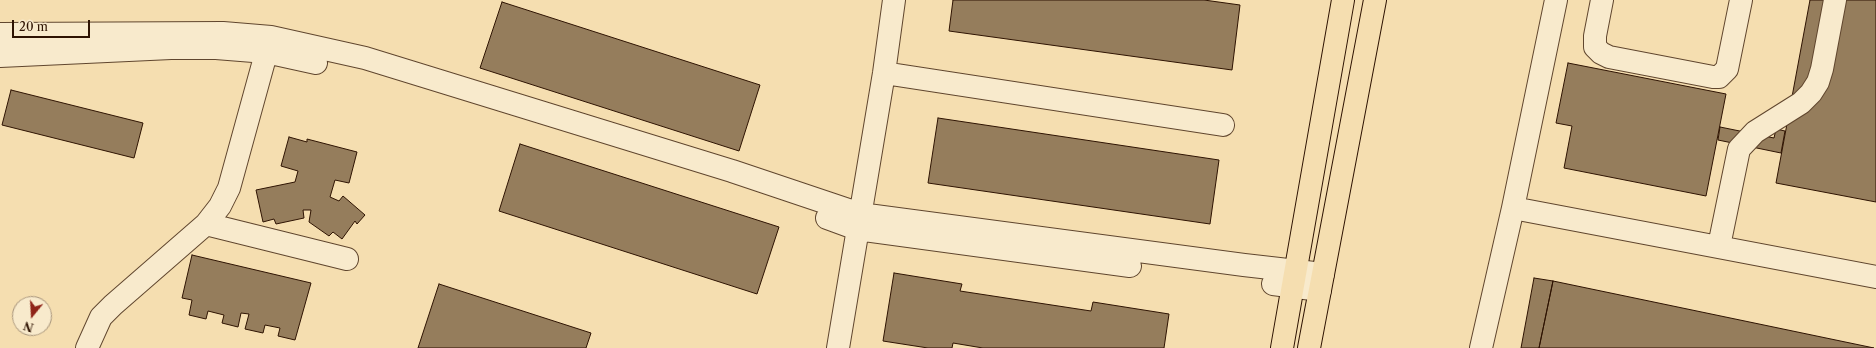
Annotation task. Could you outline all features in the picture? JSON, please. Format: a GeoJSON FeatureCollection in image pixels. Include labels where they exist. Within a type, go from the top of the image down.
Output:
{"type":"FeatureCollection","features":[{"type":"Feature","properties":{"kind":"main road"},"geometry":{"type":"LineString","coordinates":[[1282,348],[1343,0]]}},
{"type":"Feature","properties":{"kind":"main road"},"geometry":{"type":"LineString","coordinates":[[1309,348],[1375,0]]}},
{"type":"Feature","properties":{"kind":"street"},"geometry":{"type":"LineString","coordinates":[[838,348],[884,73],[894,0]]}},
{"type":"Feature","properties":{"kind":"street"},"geometry":{"type":"LineString","coordinates":[[1481,348],[1513,208],[1556,0]]}},
{"type":"Feature","properties":{"kind":"street"},"geometry":{"type":"LineString","coordinates":[[1602,0],[1595,36],[1595,47],[1600,53],[1609,57],[1713,77],[1720,77],[1727,69],[1741,0]]}},
{"type":"Feature","properties":{"kind":"street"},"geometry":{"type":"LineString","coordinates":[[1719,246],[1739,149],[1755,132],[1801,103],[1811,93],[1818,82],[1822,69],[1835,0]]}},
{"type":"Feature","properties":{"kind":"street"},"geometry":{"type":"LineString","coordinates":[[0,34],[215,33],[268,45],[728,185],[859,222],[1321,282]]}},
{"type":"Feature","properties":{"kind":"street"},"geometry":{"type":"LineString","coordinates":[[0,56],[268,45]]}},
{"type":"Feature","properties":{"kind":"street"},"geometry":{"type":"LineString","coordinates":[[87,348],[101,317],[206,224],[220,206],[229,188],[268,45]]}},
{"type":"Feature","properties":{"kind":"street"},"geometry":{"type":"LineString","coordinates":[[884,73],[1223,125]]}},
{"type":"Feature","properties":{"kind":"street"},"geometry":{"type":"LineString","coordinates":[[1513,208],[1876,277]]}},
{"type":"Feature","properties":{"kind":"street"},"geometry":{"type":"LineString","coordinates":[[206,224],[347,259]]}},
{"type":"Feature","properties":{"kind":"building"},"geometry":{"type":"Polygon","coordinates":[[[953,0],[1204,0],[1240,5],[1232,70],[949,31],[953,0]]]}},
{"type":"Feature","properties":{"kind":"building"},"geometry":{"type":"Polygon","coordinates":[[[1810,0],[1876,0],[1876,202],[1776,183],[1810,0]]]}},
{"type":"Feature","properties":{"kind":"building"},"geometry":{"type":"Polygon","coordinates":[[[502,2],[760,85],[739,151],[480,68],[502,2]]]}},
{"type":"Feature","properties":{"kind":"building"},"geometry":{"type":"Polygon","coordinates":[[[1568,63],[1726,94],[1706,196],[1564,168],[1572,126],[1556,123],[1568,63]]]}},
{"type":"Feature","properties":{"kind":"building"},"geometry":{"type":"Polygon","coordinates":[[[11,90],[143,123],[134,158],[2,125],[11,90]]]}},
{"type":"Feature","properties":{"kind":"building"},"geometry":{"type":"Polygon","coordinates":[[[938,118],[1219,160],[1210,224],[928,183],[938,118]]]}},
{"type":"Feature","properties":{"kind":"building"},"geometry":{"type":"Polygon","coordinates":[[[1720,127],[1774,138],[1776,129],[1785,131],[1781,153],[1718,140],[1720,127]]]}},
{"type":"Feature","properties":{"kind":"building"},"geometry":{"type":"Polygon","coordinates":[[[289,137],[307,142],[307,139],[357,152],[349,183],[335,180],[330,197],[339,201],[343,196],[365,215],[357,224],[355,221],[342,239],[333,232],[329,236],[309,222],[311,210],[303,210],[304,218],[276,224],[274,219],[263,222],[256,190],[295,182],[298,171],[281,166],[289,137]]]}},
{"type":"Feature","properties":{"kind":"building"},"geometry":{"type":"Polygon","coordinates":[[[520,144],[779,227],[757,294],[499,211],[520,144]]]}},
{"type":"Feature","properties":{"kind":"building"},"geometry":{"type":"Polygon","coordinates":[[[192,255],[311,283],[295,340],[278,336],[280,328],[265,325],[263,333],[245,329],[249,314],[241,313],[238,327],[222,323],[224,315],[208,311],[206,319],[189,315],[192,300],[182,298],[192,255]]]}},
{"type":"Feature","properties":{"kind":"building"},"geometry":{"type":"Polygon","coordinates":[[[894,273],[962,284],[960,291],[1091,311],[1093,302],[1169,314],[1164,348],[983,348],[953,343],[952,348],[928,348],[883,341],[894,273]]]}},
{"type":"Feature","properties":{"kind":"building"},"geometry":{"type":"Polygon","coordinates":[[[1534,278],[1553,281],[1539,348],[1521,348],[1534,278]]]}},
{"type":"Feature","properties":{"kind":"building"},"geometry":{"type":"Polygon","coordinates":[[[1553,281],[1874,348],[1539,348],[1553,281]]]}},
{"type":"Feature","properties":{"kind":"building"},"geometry":{"type":"Polygon","coordinates":[[[439,284],[591,333],[586,348],[418,348],[439,284]]]}}]}
